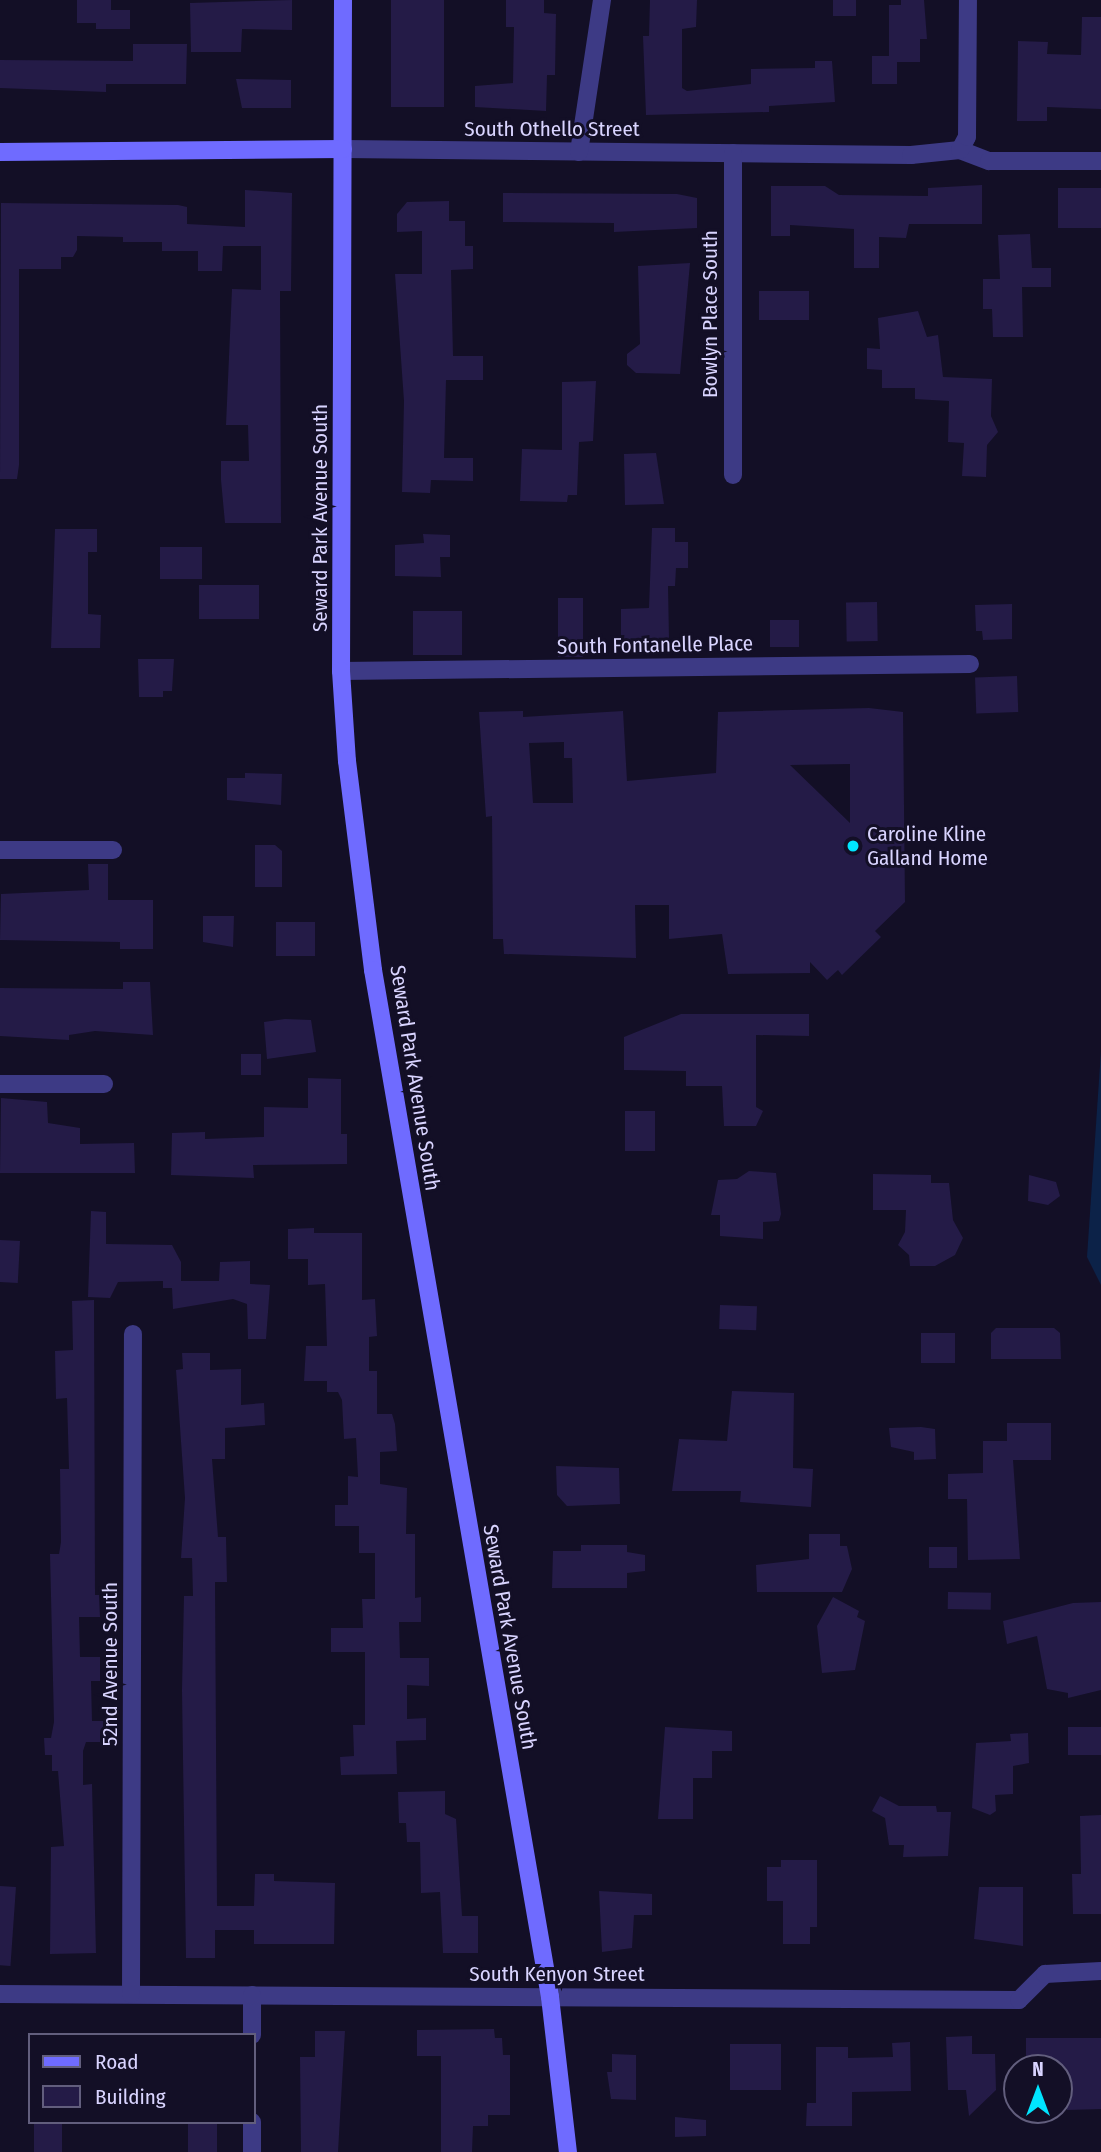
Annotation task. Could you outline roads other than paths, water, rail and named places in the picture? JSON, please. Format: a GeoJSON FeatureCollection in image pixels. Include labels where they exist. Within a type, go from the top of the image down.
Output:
{"type":"FeatureCollection","features":[{"type":"Feature","properties":{"kind":"main road","name":"Seward Park Avenue South"},"geometry":{"type":"LineString","coordinates":[[343,0],[341,671],[373,970],[550,1997],[568,2152]]}},
{"type":"Feature","properties":{"kind":"main road","name":"South Othello Street"},"geometry":{"type":"LineString","coordinates":[[0,152],[343,149]]}},
{"type":"Feature","properties":{"kind":"street"},"geometry":{"type":"LineString","coordinates":[[579,152],[602,0]]}},
{"type":"Feature","properties":{"kind":"street"},"geometry":{"type":"LineString","coordinates":[[960,150],[967,137],[968,0]]}},
{"type":"Feature","properties":{"kind":"street","name":"South Othello Street"},"geometry":{"type":"LineString","coordinates":[[343,149],[947,155],[960,150],[989,161],[1101,162]]}},
{"type":"Feature","properties":{"kind":"street","name":"Bowlyn Place South"},"geometry":{"type":"LineString","coordinates":[[733,153],[733,475]]}},
{"type":"Feature","properties":{"kind":"street","name":"South Fontanelle Place"},"geometry":{"type":"LineString","coordinates":[[341,671],[970,664]]}},
{"type":"Feature","properties":{"kind":"street"},"geometry":{"type":"LineString","coordinates":[[0,849],[113,850]]}},
{"type":"Feature","properties":{"kind":"street"},"geometry":{"type":"LineString","coordinates":[[0,1084],[104,1084]]}},
{"type":"Feature","properties":{"kind":"street","name":"52nd Avenue South"},"geometry":{"type":"LineString","coordinates":[[131,1994],[133,1334]]}},
{"type":"Feature","properties":{"kind":"street","name":"South Kenyon Street"},"geometry":{"type":"LineString","coordinates":[[0,1994],[1019,2000],[1045,1974],[1101,1971]]}},
{"type":"Feature","properties":{"kind":"street"},"geometry":{"type":"LineString","coordinates":[[252,1996],[252,2033]]}},
{"type":"Feature","properties":{"kind":"street"},"geometry":{"type":"LineString","coordinates":[[252,2124],[252,2152]]}},
{"type":"Feature","properties":{"kind":"water"},"geometry":{"type":"Polygon","coordinates":[[[1101,1051],[1101,1285],[1087,1257],[1101,1051]]]}},
{"type":"Feature","properties":{"kind":"place","name":"Caroline Kline Galland Home"},"geometry":{"type":"Point","coordinates":[853,846]}}]}
